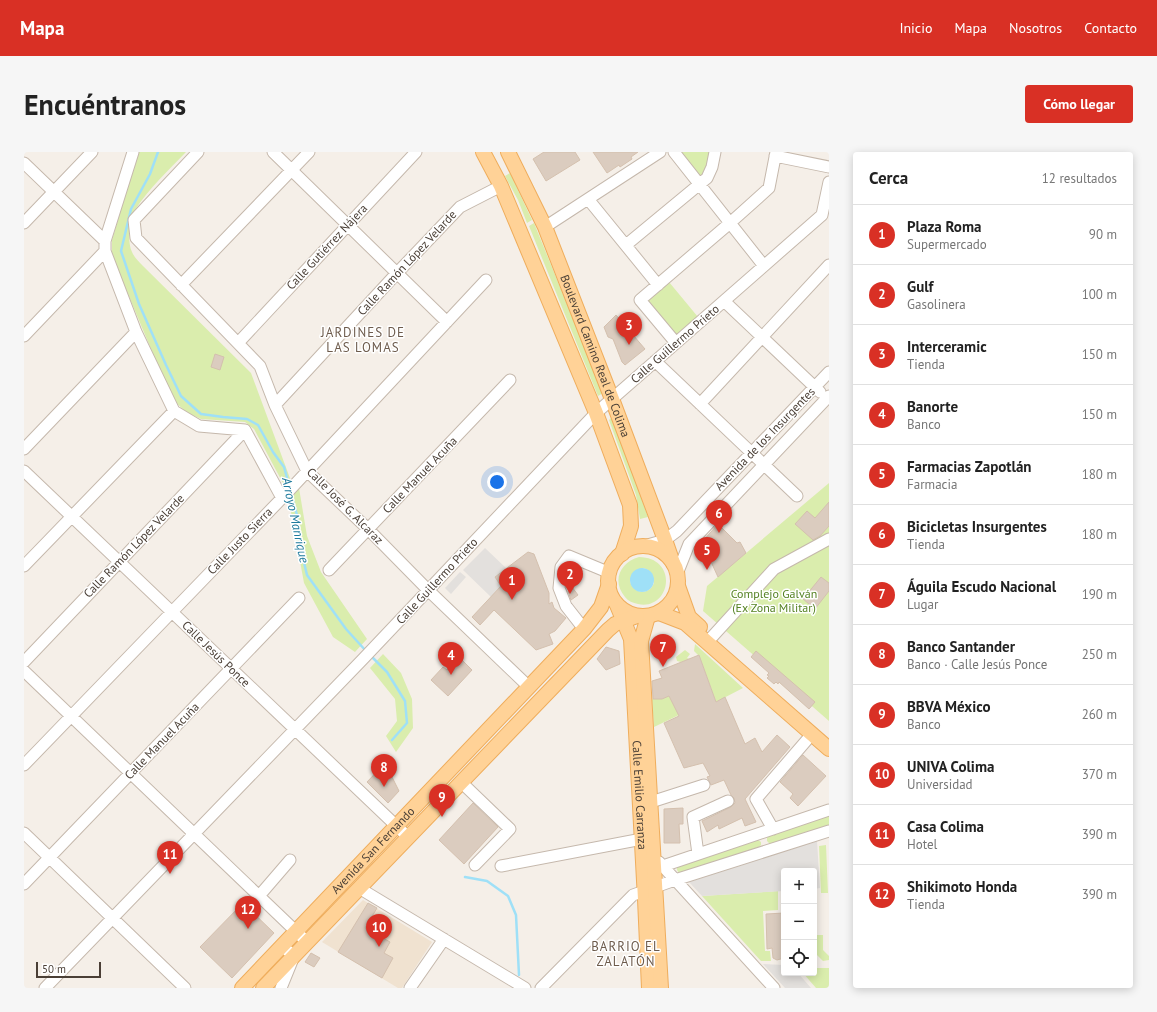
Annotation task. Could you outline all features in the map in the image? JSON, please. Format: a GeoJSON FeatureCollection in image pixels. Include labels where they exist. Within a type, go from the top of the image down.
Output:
{"type":"FeatureCollection","features":[{"type":"Feature","properties":{"kind":"main road","name":"Boulevard Camino Real de Colima"},"geometry":{"type":"LineString","coordinates":[[483,152],[501,186],[596,413],[630,505],[631,526],[622,554]]}},
{"type":"Feature","properties":{"kind":"main road","name":"Boulevard Camino Real de Colima"},"geometry":{"type":"LineString","coordinates":[[510,157],[545,227],[612,399],[665,540],[689,617],[829,738]]}},
{"type":"Feature","properties":{"kind":"main road"},"geometry":{"type":"LineString","coordinates":[[492,169],[494,165],[500,161],[507,160],[510,157]]}},
{"type":"Feature","properties":{"kind":"main road"},"geometry":{"type":"LineString","coordinates":[[642,616],[668,606],[674,597],[676,574],[666,554],[644,546],[632,548],[622,554],[614,562],[609,579],[611,595],[617,605],[626,612],[642,616],[685,623],[829,749]]}},
{"type":"Feature","properties":{"kind":"main road","name":"Avenida San Fernando"},"geometry":{"type":"LineString","coordinates":[[242,988],[595,617],[602,607],[609,579]]}},
{"type":"Feature","properties":{"kind":"main road","name":"Avenida San Fernando"},"geometry":{"type":"LineString","coordinates":[[263,988],[608,630],[615,624],[642,616]]}},
{"type":"Feature","properties":{"kind":"main road","name":"Calle Emilio Carranza"},"geometry":{"type":"LineString","coordinates":[[642,616],[641,640],[651,802],[657,864],[648,885],[649,988]]}},
{"type":"Feature","properties":{"kind":"main road","name":"Calle Emilio Carranza"},"geometry":{"type":"LineString","coordinates":[[642,616],[631,639],[642,839],[661,988]]}},
{"type":"Feature","properties":{"kind":"main road"},"geometry":{"type":"LineString","coordinates":[[487,730],[500,742]]}},
{"type":"Feature","properties":{"kind":"street"},"geometry":{"type":"LineString","coordinates":[[24,223],[92,152]]}},
{"type":"Feature","properties":{"kind":"street"},"geometry":{"type":"LineString","coordinates":[[24,336],[105,246],[133,152]]}},
{"type":"Feature","properties":{"kind":"street","name":"Calle José G. Alcaraz"},"geometry":{"type":"LineString","coordinates":[[198,152],[134,220],[136,238],[260,366],[304,475],[368,529],[428,590],[529,686]]}},
{"type":"Feature","properties":{"kind":"street"},"geometry":{"type":"LineString","coordinates":[[273,152],[447,322]]}},
{"type":"Feature","properties":{"kind":"street"},"geometry":{"type":"LineString","coordinates":[[181,285],[309,152]]}},
{"type":"Feature","properties":{"kind":"street","name":"Calle Gutiérrez Nájera"},"geometry":{"type":"LineString","coordinates":[[238,343],[416,152]]}},
{"type":"Feature","properties":{"kind":"street"},"geometry":{"type":"LineString","coordinates":[[545,227],[660,152]]}},
{"type":"Feature","properties":{"kind":"street"},"geometry":{"type":"LineString","coordinates":[[674,152],[764,266]]}},
{"type":"Feature","properties":{"kind":"street"},"geometry":{"type":"LineString","coordinates":[[626,245],[707,178],[712,167],[715,152]]}},
{"type":"Feature","properties":{"kind":"street"},"geometry":{"type":"LineString","coordinates":[[676,343],[640,300],[769,188],[776,154],[829,167]]}},
{"type":"Feature","properties":{"kind":"street"},"geometry":{"type":"LineString","coordinates":[[24,163],[54,192],[105,246],[136,332],[174,410],[199,426],[245,430],[283,496]]}},
{"type":"Feature","properties":{"kind":"street","name":"Calle Guillermo Prieto"},"geometry":{"type":"LineString","coordinates":[[45,988],[363,659],[596,413],[764,266],[826,218],[829,182]]}},
{"type":"Feature","properties":{"kind":"street","name":"Calle Ramón López Velarde"},"geometry":{"type":"LineString","coordinates":[[275,405],[397,273],[460,208],[501,186]]}},
{"type":"Feature","properties":{"kind":"street"},"geometry":{"type":"LineString","coordinates":[[588,199],[658,285]]}},
{"type":"Feature","properties":{"kind":"street"},"geometry":{"type":"LineString","coordinates":[[700,404],[829,265]]}},
{"type":"Feature","properties":{"kind":"street","name":"Calle Justo Sierra"},"geometry":{"type":"LineString","coordinates":[[24,764],[304,475],[486,280]]}},
{"type":"Feature","properties":{"kind":"street"},"geometry":{"type":"LineString","coordinates":[[724,301],[828,398]]}},
{"type":"Feature","properties":{"kind":"street"},"geometry":{"type":"LineString","coordinates":[[24,449],[136,332]]}},
{"type":"Feature","properties":{"kind":"street"},"geometry":{"type":"LineString","coordinates":[[655,361],[797,496]]}},
{"type":"Feature","properties":{"kind":"street","name":"Avenida de los Insurgentes"},"geometry":{"type":"LineString","coordinates":[[644,546],[665,540],[677,531],[829,372]]}},
{"type":"Feature","properties":{"kind":"street","name":"Calle Manuel Acuña"},"geometry":{"type":"LineString","coordinates":[[329,570],[510,380]]}},
{"type":"Feature","properties":{"kind":"street","name":"Avenida de los Insurgentes"},"geometry":{"type":"LineString","coordinates":[[676,574],[689,544],[828,398]]}},
{"type":"Feature","properties":{"kind":"street"},"geometry":{"type":"LineString","coordinates":[[24,566],[174,410]]}},
{"type":"Feature","properties":{"kind":"street","name":"Calle Ramón López Velarde"},"geometry":{"type":"LineString","coordinates":[[24,662],[245,430]]}},
{"type":"Feature","properties":{"kind":"street","name":"Calle Jesús Ponce"},"geometry":{"type":"LineString","coordinates":[[24,471],[408,837]]}},
{"type":"Feature","properties":{"kind":"street"},"geometry":{"type":"LineString","coordinates":[[712,637],[774,569],[829,539]]}},
{"type":"Feature","properties":{"kind":"street"},"geometry":{"type":"LineString","coordinates":[[584,629],[566,606],[559,588],[562,566],[569,556],[609,579]]}},
{"type":"Feature","properties":{"kind":"street","name":"Calle Manuel Acuña"},"geometry":{"type":"LineString","coordinates":[[24,884],[298,598]]}},
{"type":"Feature","properties":{"kind":"street"},"geometry":{"type":"LineString","coordinates":[[24,671],[307,942]]}},
{"type":"Feature","properties":{"kind":"street"},"geometry":{"type":"LineString","coordinates":[[773,829],[756,799],[812,734]]}},
{"type":"Feature","properties":{"kind":"street"},"geometry":{"type":"LineString","coordinates":[[461,782],[510,829],[475,865]]}},
{"type":"Feature","properties":{"kind":"street"},"geometry":{"type":"LineString","coordinates":[[651,802],[704,785]]}},
{"type":"Feature","properties":{"kind":"street"},"geometry":{"type":"LineString","coordinates":[[698,854],[693,817],[728,801]]}},
{"type":"Feature","properties":{"kind":"street"},"geometry":{"type":"LineString","coordinates":[[657,864],[698,854],[829,810]]}},
{"type":"Feature","properties":{"kind":"street"},"geometry":{"type":"LineString","coordinates":[[541,988],[633,895],[648,885],[675,880],[829,831]]}},
{"type":"Feature","properties":{"kind":"street"},"geometry":{"type":"LineString","coordinates":[[24,833],[185,988]]}},
{"type":"Feature","properties":{"kind":"street"},"geometry":{"type":"LineString","coordinates":[[761,833],[767,851]]}},
{"type":"Feature","properties":{"kind":"street"},"geometry":{"type":"LineString","coordinates":[[501,866],[642,839]]}},
{"type":"Feature","properties":{"kind":"street"},"geometry":{"type":"LineString","coordinates":[[259,896],[290,860]]}},
{"type":"Feature","properties":{"kind":"street"},"geometry":{"type":"LineString","coordinates":[[657,864],[675,880],[774,988]]}},
{"type":"Feature","properties":{"kind":"street"},"geometry":{"type":"LineString","coordinates":[[359,888],[525,988]]}},
{"type":"Feature","properties":{"kind":"street"},"geometry":{"type":"LineString","coordinates":[[410,988],[444,939]]}},
{"type":"Feature","properties":{"kind":"street"},"geometry":{"type":"LineString","coordinates":[[281,988],[294,956],[282,946]]}},
{"type":"Feature","properties":{"kind":"shaded area"},"geometry":{"type":"Polygon","coordinates":[[[485,548],[506,568],[495,577],[501,586],[491,597],[463,570],[485,548]]]}},
{"type":"Feature","properties":{"kind":"shaded area"},"geometry":{"type":"Polygon","coordinates":[[[460,572],[466,577],[451,594],[445,588],[460,572]]]}},
{"type":"Feature","properties":{"kind":"shaded area"},"geometry":{"type":"Polygon","coordinates":[[[817,841],[820,888],[817,888],[817,868],[781,868],[781,891],[702,896],[689,882],[817,841]]]}},
{"type":"Feature","properties":{"kind":"shaded area"},"geometry":{"type":"Polygon","coordinates":[[[363,900],[432,942],[402,988],[398,988],[322,942],[363,900]]]}},
{"type":"Feature","properties":{"kind":"shaded area"},"geometry":{"type":"Polygon","coordinates":[[[763,964],[781,965],[781,976],[801,976],[811,988],[785,988],[763,964]]]}},
{"type":"Feature","properties":{"kind":"green space"},"geometry":{"type":"Polygon","coordinates":[[[138,152],[186,152],[153,187],[133,214],[130,224],[130,248],[135,258],[251,373],[291,481],[285,487],[254,429],[245,422],[201,419],[186,412],[172,399],[112,256],[112,240],[138,152]]]}},
{"type":"Feature","properties":{"kind":"green space"},"geometry":{"type":"Polygon","coordinates":[[[677,152],[712,152],[709,167],[699,180],[677,152]]]}},
{"type":"Feature","properties":{"kind":"green space"},"geometry":{"type":"Polygon","coordinates":[[[510,173],[532,220],[527,223],[518,200],[505,176],[510,173]]]}},
{"type":"Feature","properties":{"kind":"green space"},"geometry":{"type":"Polygon","coordinates":[[[534,223],[603,393],[598,396],[529,226],[534,223]]]}},
{"type":"Feature","properties":{"kind":"green space"},"geometry":{"type":"Polygon","coordinates":[[[669,282],[698,317],[675,336],[646,302],[669,282]]]}},
{"type":"Feature","properties":{"kind":"green space"},"geometry":{"type":"Polygon","coordinates":[[[612,417],[648,517],[640,519],[636,495],[609,420],[612,417]]]}},
{"type":"Feature","properties":{"kind":"green space","name":"Complejo Galván (Ex Zona Militar)"},"geometry":{"type":"Polygon","coordinates":[[[829,483],[829,721],[703,611],[707,586],[829,483]]]}},
{"type":"Feature","properties":{"kind":"green space"},"geometry":{"type":"Polygon","coordinates":[[[299,488],[307,536],[321,572],[367,639],[355,652],[333,637],[304,583],[289,501],[299,488]]]}},
{"type":"Feature","properties":{"kind":"green space"},"geometry":{"type":"Polygon","coordinates":[[[639,557],[652,560],[661,566],[665,574],[666,584],[663,592],[657,600],[649,604],[638,604],[631,602],[621,591],[619,584],[620,572],[627,563],[639,557]],[[644,568],[640,569],[630,581],[634,589],[645,592],[652,587],[654,583],[648,570],[644,568]]]}},
{"type":"Feature","properties":{"kind":"green space"},"geometry":{"type":"Polygon","coordinates":[[[672,640],[675,652],[672,654],[663,652],[664,643],[672,640]]]}},
{"type":"Feature","properties":{"kind":"green space"},"geometry":{"type":"Polygon","coordinates":[[[695,644],[743,688],[716,702],[699,655],[694,651],[695,644]]]}},
{"type":"Feature","properties":{"kind":"green space"},"geometry":{"type":"Polygon","coordinates":[[[685,650],[690,654],[687,658],[690,659],[681,662],[677,661],[676,657],[685,650]]]}},
{"type":"Feature","properties":{"kind":"green space"},"geometry":{"type":"Polygon","coordinates":[[[383,654],[401,673],[412,699],[413,728],[396,752],[386,736],[397,721],[395,699],[370,668],[383,654]]]}},
{"type":"Feature","properties":{"kind":"green space"},"geometry":{"type":"Polygon","coordinates":[[[669,696],[679,715],[654,727],[652,699],[662,699],[669,696]]]}},
{"type":"Feature","properties":{"kind":"green space"},"geometry":{"type":"Polygon","coordinates":[[[829,815],[829,827],[771,845],[767,841],[769,835],[829,815]]]}},
{"type":"Feature","properties":{"kind":"green space"},"geometry":{"type":"Polygon","coordinates":[[[756,840],[761,842],[759,847],[681,873],[677,870],[677,867],[756,840]]]}},
{"type":"Feature","properties":{"kind":"green space"},"geometry":{"type":"Polygon","coordinates":[[[826,845],[828,893],[821,893],[819,846],[826,845]]]}},
{"type":"Feature","properties":{"kind":"green space"},"geometry":{"type":"Polygon","coordinates":[[[778,891],[778,910],[763,911],[765,951],[770,951],[771,961],[761,961],[702,896],[778,891]]]}},
{"type":"Feature","properties":{"kind":"green space"},"geometry":{"type":"Polygon","coordinates":[[[817,935],[823,935],[823,950],[829,956],[829,960],[823,961],[817,955],[817,935]]]}},
{"type":"Feature","properties":{"kind":"green space"},"geometry":{"type":"Polygon","coordinates":[[[817,968],[829,968],[829,988],[816,988],[806,976],[817,976],[817,968]]]}},
{"type":"Feature","properties":{"kind":"water"},"geometry":{"type":"Polygon","coordinates":[[[642,568],[647,569],[653,575],[653,585],[647,591],[642,592],[637,591],[631,585],[630,580],[631,575],[637,569],[642,568]]]}},
{"type":"Feature","properties":{"kind":"building"},"geometry":{"type":"Polygon","coordinates":[[[544,152],[575,152],[580,160],[546,181],[533,159],[544,152]]]}},
{"type":"Feature","properties":{"kind":"building"},"geometry":{"type":"Polygon","coordinates":[[[593,152],[638,152],[631,157],[632,159],[607,173],[593,152]]]}},
{"type":"Feature","properties":{"kind":"building"},"geometry":{"type":"Polygon","coordinates":[[[616,315],[645,349],[625,365],[622,362],[613,339],[608,337],[604,327],[616,315]]]}},
{"type":"Feature","properties":{"kind":"building"},"geometry":{"type":"Polygon","coordinates":[[[215,354],[224,357],[220,370],[211,367],[215,354]]]}},
{"type":"Feature","properties":{"kind":"building"},"geometry":{"type":"Polygon","coordinates":[[[829,502],[829,526],[820,536],[813,540],[795,524],[807,511],[815,518],[829,502]]]}},
{"type":"Feature","properties":{"kind":"building"},"geometry":{"type":"Polygon","coordinates":[[[718,524],[737,543],[740,542],[746,553],[718,577],[702,542],[718,524]]]}},
{"type":"Feature","properties":{"kind":"building"},"geometry":{"type":"Polygon","coordinates":[[[528,552],[534,554],[549,593],[549,604],[552,602],[554,608],[566,618],[555,631],[549,634],[553,644],[536,650],[494,610],[480,625],[472,617],[501,586],[495,577],[528,552]]]}},
{"type":"Feature","properties":{"kind":"building"},"geometry":{"type":"Polygon","coordinates":[[[571,565],[576,572],[571,576],[577,584],[572,587],[578,595],[571,600],[569,590],[566,586],[568,570],[571,565]]]}},
{"type":"Feature","properties":{"kind":"building"},"geometry":{"type":"Polygon","coordinates":[[[821,577],[829,583],[829,591],[815,609],[803,599],[821,577]]]}},
{"type":"Feature","properties":{"kind":"building"},"geometry":{"type":"Polygon","coordinates":[[[606,647],[619,651],[620,664],[606,670],[597,659],[606,647]]]}},
{"type":"Feature","properties":{"kind":"building"},"geometry":{"type":"Polygon","coordinates":[[[756,651],[815,702],[809,709],[779,682],[778,684],[776,682],[774,684],[767,678],[769,673],[751,657],[756,651]]]}},
{"type":"Feature","properties":{"kind":"building"},"geometry":{"type":"Polygon","coordinates":[[[699,655],[716,702],[725,697],[745,744],[755,738],[762,752],[777,735],[790,747],[745,799],[756,822],[745,826],[742,818],[719,829],[718,825],[707,832],[702,821],[731,807],[735,803],[734,798],[724,780],[711,785],[707,777],[710,776],[703,763],[684,768],[664,723],[679,716],[669,696],[662,699],[653,699],[652,681],[662,678],[659,671],[699,655]]]}},
{"type":"Feature","properties":{"kind":"building"},"geometry":{"type":"Polygon","coordinates":[[[459,657],[472,670],[448,696],[431,680],[443,667],[447,670],[459,657]]]}},
{"type":"Feature","properties":{"kind":"building"},"geometry":{"type":"Polygon","coordinates":[[[803,755],[826,776],[798,806],[790,798],[793,794],[780,782],[803,755]]]}},
{"type":"Feature","properties":{"kind":"building"},"geometry":{"type":"Polygon","coordinates":[[[385,763],[399,791],[388,803],[367,782],[385,763]]]}},
{"type":"Feature","properties":{"kind":"building"},"geometry":{"type":"Polygon","coordinates":[[[473,803],[498,827],[464,864],[439,840],[473,803]]]}},
{"type":"Feature","properties":{"kind":"building"},"geometry":{"type":"Polygon","coordinates":[[[683,808],[683,824],[679,824],[680,843],[664,843],[664,809],[683,808]]]}},
{"type":"Feature","properties":{"kind":"building"},"geometry":{"type":"Polygon","coordinates":[[[243,903],[274,933],[232,978],[200,947],[243,903]]]}},
{"type":"Feature","properties":{"kind":"building"},"geometry":{"type":"Polygon","coordinates":[[[368,903],[377,908],[365,928],[390,942],[384,953],[393,958],[382,978],[338,952],[368,903]]]}},
{"type":"Feature","properties":{"kind":"building"},"geometry":{"type":"Polygon","coordinates":[[[781,913],[781,959],[777,960],[773,958],[772,948],[767,949],[766,914],[781,913]]]}},
{"type":"Feature","properties":{"kind":"building"},"geometry":{"type":"Polygon","coordinates":[[[311,953],[320,958],[314,967],[305,962],[311,953]]]}},
{"type":"Feature","properties":{"kind":"waterway","name":"Arroyo Manrique"},"geometry":{"type":"LineString","coordinates":[[158,152],[150,174],[131,209],[121,251],[139,304],[181,396],[201,414],[247,419],[258,425],[273,452],[284,467],[289,485]]}},
{"type":"Feature","properties":{"kind":"waterway","name":"Arroyo Manrique"},"geometry":{"type":"LineString","coordinates":[[291,494],[297,515],[301,550],[307,575],[346,629],[366,651]]}},
{"type":"Feature","properties":{"kind":"waterway","name":"Arroyo Manrique"},"geometry":{"type":"LineString","coordinates":[[371,656],[387,672],[405,701],[407,723],[392,740]]}},
{"type":"Feature","properties":{"kind":"waterway","name":"Arroyo Manrique"},"geometry":{"type":"LineString","coordinates":[[465,877],[487,881],[508,896],[516,915],[519,975]]}},
{"type":"Feature","properties":{"kind":"place","name":"Interceramic"},"geometry":{"type":"Point","coordinates":[629,345]}},
{"type":"Feature","properties":{"kind":"place","name":"Bicicletas Insurgentes"},"geometry":{"type":"Point","coordinates":[719,533]}},
{"type":"Feature","properties":{"kind":"place","name":"Farmacias Zapotlán"},"geometry":{"type":"Point","coordinates":[707,570]}},
{"type":"Feature","properties":{"kind":"place","name":"Gulf"},"geometry":{"type":"Point","coordinates":[570,594]}},
{"type":"Feature","properties":{"kind":"place","name":"Plaza Roma"},"geometry":{"type":"Point","coordinates":[512,600]}},
{"type":"Feature","properties":{"kind":"place","name":"Águila Escudo Nacional"},"geometry":{"type":"Point","coordinates":[663,667]}},
{"type":"Feature","properties":{"kind":"place","name":"Banorte"},"geometry":{"type":"Point","coordinates":[451,675]}},
{"type":"Feature","properties":{"kind":"place","name":"Banco Santander"},"geometry":{"type":"Point","coordinates":[384,787]}},
{"type":"Feature","properties":{"kind":"place","name":"BBVA México"},"geometry":{"type":"Point","coordinates":[442,817]}},
{"type":"Feature","properties":{"kind":"place","name":"Casa Colima"},"geometry":{"type":"Point","coordinates":[170,874]}},
{"type":"Feature","properties":{"kind":"place","name":"Shikimoto Honda"},"geometry":{"type":"Point","coordinates":[248,929]}},
{"type":"Feature","properties":{"kind":"place","name":"UNIVA Colima"},"geometry":{"type":"Point","coordinates":[379,947]}},
{"type":"Feature","properties":{"kind":"district","name":"JARDINES DE LAS LOMAS"},"geometry":{"type":"Point","coordinates":[363,340]}},
{"type":"Feature","properties":{"kind":"district","name":"BARRIO EL ZALATÓN"},"geometry":{"type":"Point","coordinates":[626,954]}}]}
